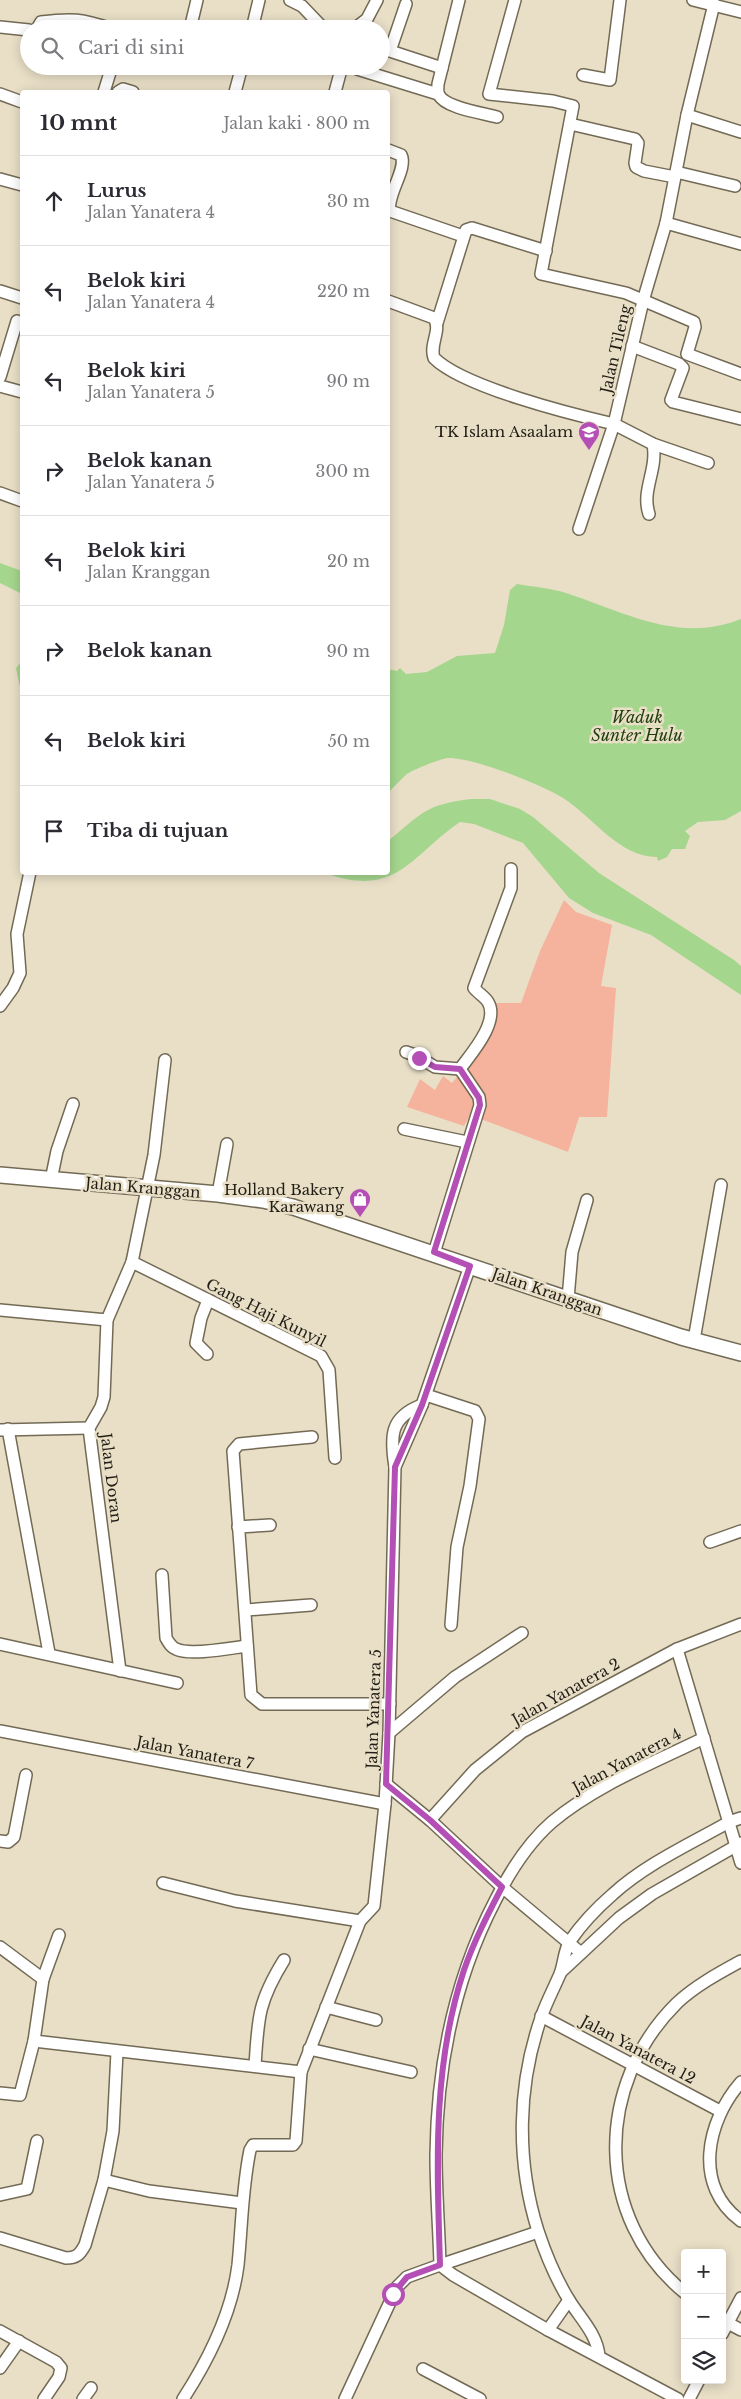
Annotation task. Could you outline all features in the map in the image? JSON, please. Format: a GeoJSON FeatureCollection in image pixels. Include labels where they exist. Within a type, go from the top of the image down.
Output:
{"type":"FeatureCollection","features":[{"type":"Feature","properties":{"kind":"main road","name":"Jalan Kranggan"},"geometry":{"type":"LineString","coordinates":[[0,1175],[218,1194],[264,1200],[318,1214],[568,1299],[694,1340],[741,1353]]}},
{"type":"Feature","properties":{"kind":"street"},"geometry":{"type":"LineString","coordinates":[[192,20],[197,0]]}},
{"type":"Feature","properties":{"kind":"street"},"geometry":{"type":"LineString","coordinates":[[254,20],[259,0]]}},
{"type":"Feature","properties":{"kind":"street"},"geometry":{"type":"LineString","coordinates":[[290,0],[302,6],[315,20]]}},
{"type":"Feature","properties":{"kind":"street"},"geometry":{"type":"LineString","coordinates":[[366,20],[377,0]]}},
{"type":"Feature","properties":{"kind":"street"},"geometry":{"type":"LineString","coordinates":[[459,0],[438,84],[438,94],[443,101],[453,106],[497,117]]}},
{"type":"Feature","properties":{"kind":"street"},"geometry":{"type":"LineString","coordinates":[[515,0],[489,94],[569,104],[572,106],[573,112],[546,251],[540,272],[542,275],[626,294],[694,322],[695,327],[687,354],[741,374]]}},
{"type":"Feature","properties":{"kind":"street"},"geometry":{"type":"LineString","coordinates":[[582,75],[610,80],[620,0]]}},
{"type":"Feature","properties":{"kind":"street"},"geometry":{"type":"LineString","coordinates":[[698,1],[730,4],[741,12]]}},
{"type":"Feature","properties":{"kind":"street"},"geometry":{"type":"LineString","coordinates":[[406,4],[390,51],[442,68]]}},
{"type":"Feature","properties":{"kind":"street","name":"Jalan Tileng"},"geometry":{"type":"LineString","coordinates":[[579,529],[614,424],[643,301],[666,223],[687,115],[714,4]]}},
{"type":"Feature","properties":{"kind":"street"},"geometry":{"type":"LineString","coordinates":[[54,20],[68,18],[84,20]]}},
{"type":"Feature","properties":{"kind":"street"},"geometry":{"type":"LineString","coordinates":[[0,27],[20,29]]}},
{"type":"Feature","properties":{"kind":"street"},"geometry":{"type":"LineString","coordinates":[[105,90],[109,75]]}},
{"type":"Feature","properties":{"kind":"street"},"geometry":{"type":"LineString","coordinates":[[236,90],[240,75]]}},
{"type":"Feature","properties":{"kind":"street"},"geometry":{"type":"LineString","coordinates":[[336,90],[340,75]]}},
{"type":"Feature","properties":{"kind":"street"},"geometry":{"type":"LineString","coordinates":[[376,75],[438,94]]}},
{"type":"Feature","properties":{"kind":"street"},"geometry":{"type":"LineString","coordinates":[[0,94],[20,101]]}},
{"type":"Feature","properties":{"kind":"street"},"geometry":{"type":"LineString","coordinates":[[687,115],[741,132]]}},
{"type":"Feature","properties":{"kind":"street"},"geometry":{"type":"LineString","coordinates":[[570,124],[635,140],[638,143],[636,167],[644,171],[675,174],[735,186]]}},
{"type":"Feature","properties":{"kind":"street"},"geometry":{"type":"LineString","coordinates":[[390,151],[401,155],[403,161],[390,195]]}},
{"type":"Feature","properties":{"kind":"street"},"geometry":{"type":"LineString","coordinates":[[0,178],[20,184]]}},
{"type":"Feature","properties":{"kind":"street"},"geometry":{"type":"LineString","coordinates":[[390,210],[391,213],[463,236]]}},
{"type":"Feature","properties":{"kind":"street"},"geometry":{"type":"LineString","coordinates":[[666,223],[741,244]]}},
{"type":"Feature","properties":{"kind":"street"},"geometry":{"type":"LineString","coordinates":[[546,251],[472,228],[466,230],[437,323],[432,352],[434,358],[439,364],[490,388],[614,424],[654,444],[708,463]]}},
{"type":"Feature","properties":{"kind":"street"},"geometry":{"type":"LineString","coordinates":[[0,291],[20,297]]}},
{"type":"Feature","properties":{"kind":"street"},"geometry":{"type":"LineString","coordinates":[[390,302],[424,313],[434,318],[437,323]]}},
{"type":"Feature","properties":{"kind":"street"},"geometry":{"type":"LineString","coordinates":[[0,377],[17,321]]}},
{"type":"Feature","properties":{"kind":"street"},"geometry":{"type":"LineString","coordinates":[[632,346],[680,364],[683,368],[671,400],[673,402],[741,420]]}},
{"type":"Feature","properties":{"kind":"street"},"geometry":{"type":"LineString","coordinates":[[0,386],[20,391]]}},
{"type":"Feature","properties":{"kind":"street"},"geometry":{"type":"LineString","coordinates":[[650,514],[646,496],[654,469],[654,444]]}},
{"type":"Feature","properties":{"kind":"street"},"geometry":{"type":"LineString","coordinates":[[0,493],[20,500]]}},
{"type":"Feature","properties":{"kind":"street"},"geometry":{"type":"LineString","coordinates":[[460,1069],[479,1045],[487,1028],[490,1016],[488,1002],[474,988],[511,888],[512,869]]}},
{"type":"Feature","properties":{"kind":"street"},"geometry":{"type":"LineString","coordinates":[[0,1006],[13,988],[20,973],[17,934],[29,875]]}},
{"type":"Feature","properties":{"kind":"street"},"geometry":{"type":"LineString","coordinates":[[406,1052],[417,1056],[435,1067],[460,1069]]}},
{"type":"Feature","properties":{"kind":"street","name":"Jalan Doran"},"geometry":{"type":"LineString","coordinates":[[120,1671],[89,1428],[101,1407],[104,1397],[107,1320],[132,1262],[154,1155],[165,1060]]}},
{"type":"Feature","properties":{"kind":"street"},"geometry":{"type":"LineString","coordinates":[[434,1252],[480,1101],[460,1069]]}},
{"type":"Feature","properties":{"kind":"street"},"geometry":{"type":"LineString","coordinates":[[51,1180],[57,1151],[73,1104]]}},
{"type":"Feature","properties":{"kind":"street"},"geometry":{"type":"LineString","coordinates":[[404,1129],[468,1142]]}},
{"type":"Feature","properties":{"kind":"street"},"geometry":{"type":"LineString","coordinates":[[218,1194],[227,1144]]}},
{"type":"Feature","properties":{"kind":"street"},"geometry":{"type":"LineString","coordinates":[[694,1340],[721,1185]]}},
{"type":"Feature","properties":{"kind":"street"},"geometry":{"type":"LineString","coordinates":[[568,1299],[572,1252],[587,1200]]}},
{"type":"Feature","properties":{"kind":"street","name":"Gang Haji Kunyil"},"geometry":{"type":"LineString","coordinates":[[132,1262],[321,1356],[329,1370],[334,1458]]}},
{"type":"Feature","properties":{"kind":"street","name":"Jalan Yanatera 5"},"geometry":{"type":"LineString","coordinates":[[395,1467],[424,1400],[470,1266]]}},
{"type":"Feature","properties":{"kind":"street"},"geometry":{"type":"LineString","coordinates":[[207,1354],[196,1342],[201,1318],[208,1300]]}},
{"type":"Feature","properties":{"kind":"street"},"geometry":{"type":"LineString","coordinates":[[0,1310],[107,1320]]}},
{"type":"Feature","properties":{"kind":"street"},"geometry":{"type":"LineString","coordinates":[[424,1400],[475,1411],[479,1419],[470,1486],[457,1547],[451,1625]]}},
{"type":"Feature","properties":{"kind":"street","name":"Jalan Yanatera 5"},"geometry":{"type":"LineString","coordinates":[[424,1400],[402,1414],[395,1425],[390,1704],[386,1784],[430,1820],[502,1887],[581,1953]]}},
{"type":"Feature","properties":{"kind":"street"},"geometry":{"type":"LineString","coordinates":[[49,1653],[4,1430],[89,1428]]}},
{"type":"Feature","properties":{"kind":"street"},"geometry":{"type":"LineString","coordinates":[[312,1437],[239,1444],[233,1451],[251,1695],[262,1704],[390,1704]]}},
{"type":"Feature","properties":{"kind":"street"},"geometry":{"type":"LineString","coordinates":[[238,1527],[270,1525]]}},
{"type":"Feature","properties":{"kind":"street"},"geometry":{"type":"LineString","coordinates":[[710,1542],[741,1531]]}},
{"type":"Feature","properties":{"kind":"street"},"geometry":{"type":"LineString","coordinates":[[162,1575],[166,1638],[170,1645],[178,1650],[189,1652],[247,1646]]}},
{"type":"Feature","properties":{"kind":"street"},"geometry":{"type":"LineString","coordinates":[[246,1610],[311,1605]]}},
{"type":"Feature","properties":{"kind":"street","name":"Jalan Yanatera 2"},"geometry":{"type":"LineString","coordinates":[[430,1820],[475,1770],[522,1732],[677,1649],[741,1624]]}},
{"type":"Feature","properties":{"kind":"street"},"geometry":{"type":"LineString","coordinates":[[389,1733],[455,1677],[522,1633]]}},
{"type":"Feature","properties":{"kind":"street"},"geometry":{"type":"LineString","coordinates":[[0,1644],[49,1653],[176,1683]]}},
{"type":"Feature","properties":{"kind":"street"},"geometry":{"type":"LineString","coordinates":[[677,1649],[729,1822],[738,1844],[741,1863]]}},
{"type":"Feature","properties":{"kind":"street","name":"Jalan Yanatera 7"},"geometry":{"type":"LineString","coordinates":[[0,1731],[385,1804]]}},
{"type":"Feature","properties":{"kind":"street","name":"Jalan Yanatera 4"},"geometry":{"type":"LineString","coordinates":[[440,2265],[436,2156],[439,2103],[446,2047],[464,1971],[474,1943],[507,1877],[544,1830],[568,1810],[604,1787],[704,1738]]}},
{"type":"Feature","properties":{"kind":"street"},"geometry":{"type":"LineString","coordinates":[[0,1841],[8,1842],[14,1838],[26,1775]]}},
{"type":"Feature","properties":{"kind":"street"},"geometry":{"type":"LineString","coordinates":[[183,2399],[201,2372],[221,2328],[230,2302],[238,2266],[243,2184],[250,2150],[254,2145],[293,2145],[296,2141],[300,2072],[360,1921],[374,1906],[386,1784]]}},
{"type":"Feature","properties":{"kind":"street"},"geometry":{"type":"LineString","coordinates":[[599,2356],[597,2342],[569,2300],[552,2267],[538,2232],[527,2184],[522,2128],[529,2063],[542,2016],[560,1974],[569,1943],[614,1894],[650,1867],[729,1822],[741,1818]]}},
{"type":"Feature","properties":{"kind":"street"},"geometry":{"type":"LineString","coordinates":[[560,1974],[619,1918],[652,1894],[738,1844]]}},
{"type":"Feature","properties":{"kind":"street"},"geometry":{"type":"LineString","coordinates":[[163,1883],[235,1901],[360,1921]]}},
{"type":"Feature","properties":{"kind":"street"},"geometry":{"type":"LineString","coordinates":[[0,2092],[20,2095],[34,2041],[43,1979],[59,1935]]}},
{"type":"Feature","properties":{"kind":"street"},"geometry":{"type":"LineString","coordinates":[[0,1947],[43,1979]]}},
{"type":"Feature","properties":{"kind":"street"},"geometry":{"type":"LineString","coordinates":[[254,2066],[261,2004],[284,1960]]}},
{"type":"Feature","properties":{"kind":"street"},"geometry":{"type":"LineString","coordinates":[[681,2291],[667,2279],[644,2249],[626,2211],[616,2166],[616,2133],[623,2096],[633,2066],[650,2038],[677,2004],[689,1993],[741,1961]]}},
{"type":"Feature","properties":{"kind":"street"},"geometry":{"type":"LineString","coordinates":[[326,2006],[376,2020]]}},
{"type":"Feature","properties":{"kind":"street","name":"Jalan Yanatera 12"},"geometry":{"type":"LineString","coordinates":[[542,2016],[720,2111]]}},
{"type":"Feature","properties":{"kind":"street"},"geometry":{"type":"LineString","coordinates":[[34,2041],[300,2072]]}},
{"type":"Feature","properties":{"kind":"street"},"geometry":{"type":"LineString","coordinates":[[309,2049],[411,2072]]}},
{"type":"Feature","properties":{"kind":"street"},"geometry":{"type":"LineString","coordinates":[[0,2238],[60,2257],[75,2258],[81,2254],[104,2180],[114,2131],[117,2052]]}},
{"type":"Feature","properties":{"kind":"street"},"geometry":{"type":"LineString","coordinates":[[741,2082],[720,2111],[711,2146],[711,2177],[722,2201],[741,2222]]}},
{"type":"Feature","properties":{"kind":"street"},"geometry":{"type":"LineString","coordinates":[[0,2194],[27,2188],[37,2141]]}},
{"type":"Feature","properties":{"kind":"street"},"geometry":{"type":"LineString","coordinates":[[104,2180],[149,2192],[242,2203]]}},
{"type":"Feature","properties":{"kind":"street"},"geometry":{"type":"LineString","coordinates":[[345,2399],[396,2287],[407,2277],[538,2232]]}},
{"type":"Feature","properties":{"kind":"street"},"geometry":{"type":"LineString","coordinates":[[440,2265],[453,2275],[548,2330],[678,2399]]}},
{"type":"Feature","properties":{"kind":"street"},"geometry":{"type":"LineString","coordinates":[[726,2323],[741,2298]]}},
{"type":"Feature","properties":{"kind":"street"},"geometry":{"type":"LineString","coordinates":[[548,2330],[569,2300]]}},
{"type":"Feature","properties":{"kind":"street"},"geometry":{"type":"LineString","coordinates":[[726,2326],[741,2330]]}},
{"type":"Feature","properties":{"kind":"street"},"geometry":{"type":"LineString","coordinates":[[0,2331],[56,2362],[61,2368],[59,2376],[44,2399]]}},
{"type":"Feature","properties":{"kind":"street"},"geometry":{"type":"LineString","coordinates":[[0,2368],[19,2341]]}},
{"type":"Feature","properties":{"kind":"street"},"geometry":{"type":"LineString","coordinates":[[423,2369],[480,2399]]}},
{"type":"Feature","properties":{"kind":"street"},"geometry":{"type":"LineString","coordinates":[[689,2399],[697,2384]]}},
{"type":"Feature","properties":{"kind":"street"},"geometry":{"type":"LineString","coordinates":[[83,2399],[91,2388]]}},
{"type":"Feature","properties":{"kind":"shaded area"},"geometry":{"type":"Polygon","coordinates":[[[564,900],[576,912],[612,925],[601,986],[616,988],[607,1117],[579,1117],[568,1152],[470,1115],[464,1126],[407,1107],[420,1079],[435,1090],[443,1076],[452,1083],[476,1054],[491,1030],[494,1003],[521,1003],[540,951],[564,900]]]}},
{"type":"Feature","properties":{"kind":"water"},"geometry":{"type":"Polygon","coordinates":[[[0,563],[20,570],[20,593],[0,583],[0,563]]]}},
{"type":"Feature","properties":{"kind":"water","name":"Waduk Sunter Hulu"},"geometry":{"type":"Polygon","coordinates":[[[517,584],[560,591],[631,616],[674,627],[718,626],[741,619],[741,811],[725,820],[698,822],[685,831],[690,836],[685,849],[672,849],[667,857],[658,861],[657,857],[643,855],[618,843],[574,806],[553,792],[524,779],[475,762],[449,758],[434,762],[407,774],[390,791],[390,669],[397,671],[400,668],[406,674],[427,672],[457,656],[495,653],[504,625],[510,590],[517,584]]]}},
{"type":"Feature","properties":{"kind":"water"},"geometry":{"type":"Polygon","coordinates":[[[20,663],[20,687],[16,668],[20,663]]]}},
{"type":"Feature","properties":{"kind":"water"},"geometry":{"type":"Polygon","coordinates":[[[490,799],[520,809],[533,817],[599,873],[734,960],[741,966],[741,995],[651,935],[593,913],[569,898],[523,843],[474,824],[460,822],[401,870],[386,877],[369,881],[349,880],[332,875],[390,875],[390,839],[425,812],[434,807],[456,801],[490,799]]]}},
{"type":"Feature","properties":{"kind":"place","name":"TK Islam Asaalam"},"geometry":{"type":"Point","coordinates":[589,451]}},
{"type":"Feature","properties":{"kind":"place","name":"Holland Bakery Karawang"},"geometry":{"type":"Point","coordinates":[360,1218]}},
{"type":"Feature","properties":{"kind":"route"},"geometry":{"type":"LineString","coordinates":[[393,2294],[396,2287],[407,2277],[440,2265],[436,2156],[439,2103],[446,2047],[464,1971],[483,1923],[502,1887],[430,1820],[386,1784],[389,1733],[395,1467],[422,1405],[470,1266],[434,1252],[480,1105],[479,1098],[460,1069],[435,1067],[419,1058]]}}]}
